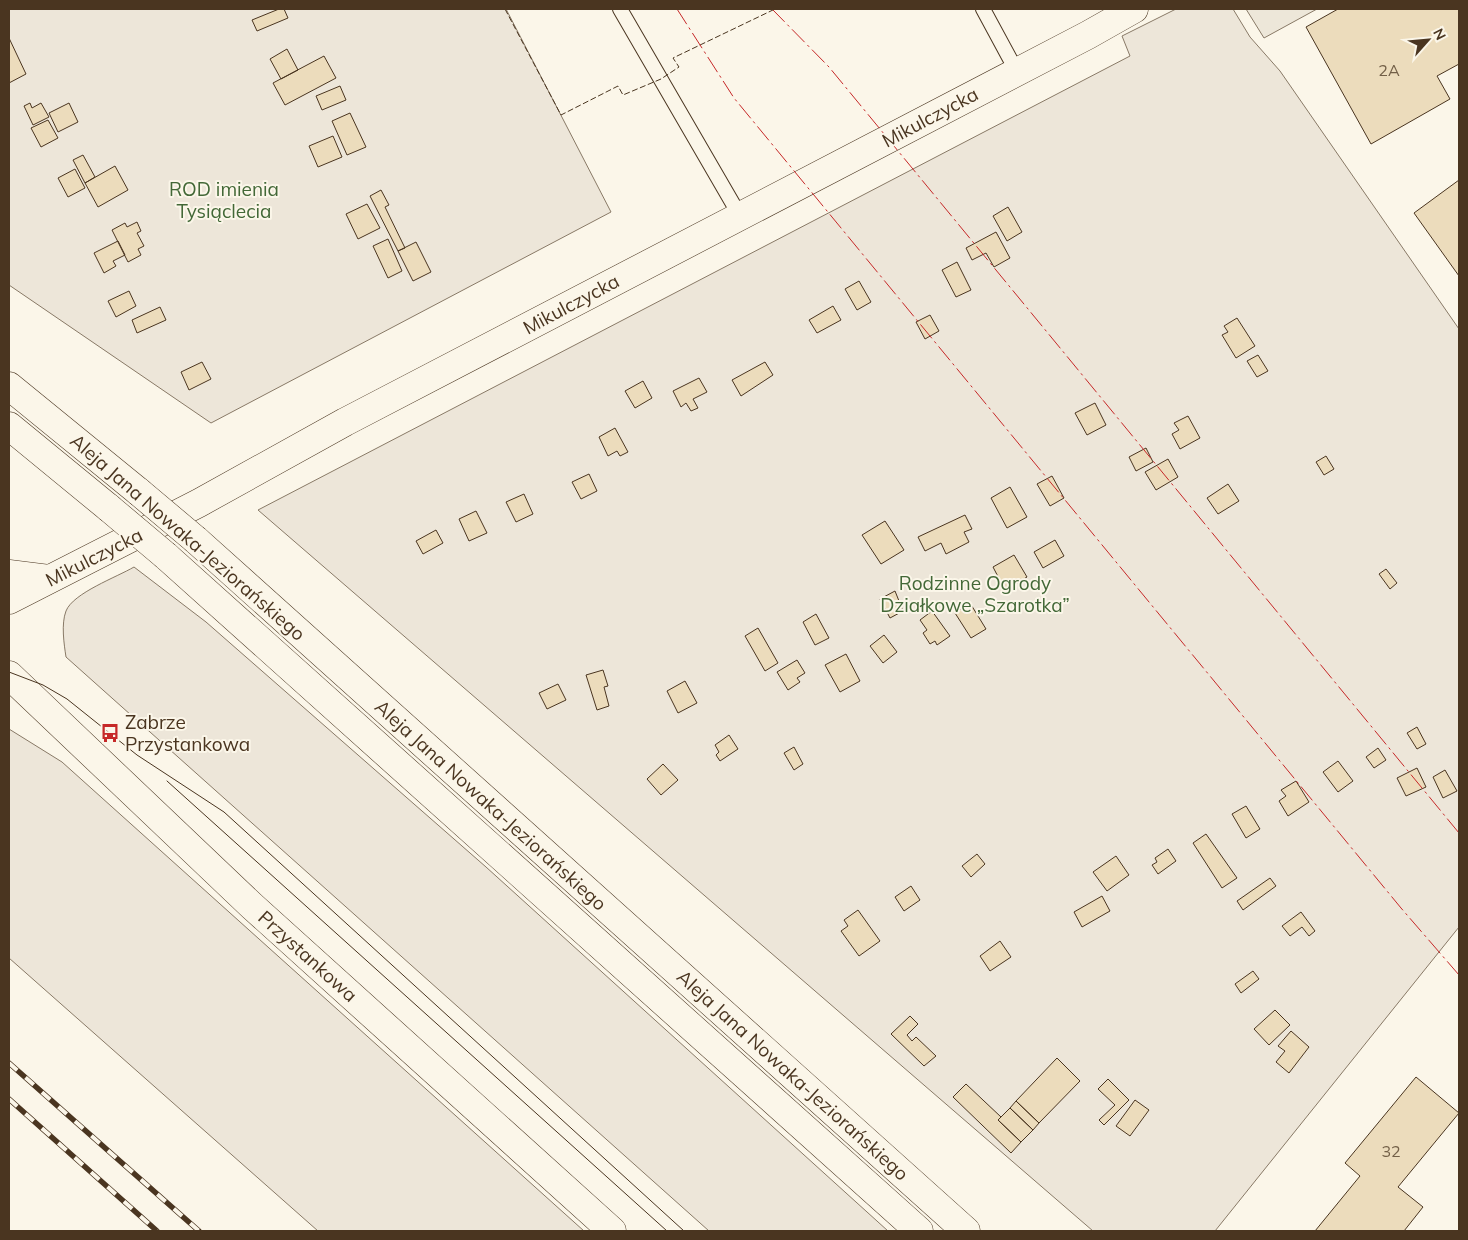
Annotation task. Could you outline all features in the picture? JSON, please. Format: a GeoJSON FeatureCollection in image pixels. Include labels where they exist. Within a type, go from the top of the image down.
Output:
{"type":"FeatureCollection","features":[{"type":"Feature","properties":{"kind":"main road","name":"Mikulczycka"},"geometry":{"type":"LineString","coordinates":[[9,600],[199,503],[337,427],[1134,9]]}},
{"type":"Feature","properties":{"kind":"main road","name":"Aleja Jana Nowaka-Jeziorańskiego"},"geometry":{"type":"LineString","coordinates":[[9,386],[196,540],[966,1231]]}},
{"type":"Feature","properties":{"kind":"main road","name":"Aleja Jana Nowaka-Jeziorańskiego"},"geometry":{"type":"LineString","coordinates":[[9,426],[166,556],[919,1231]]}},
{"type":"Feature","properties":{"kind":"main road"},"geometry":{"type":"LineString","coordinates":[[9,574],[49,579]]}},
{"type":"Feature","properties":{"kind":"main road","name":"Przystankowa"},"geometry":{"type":"LineString","coordinates":[[9,675],[252,906],[612,1231]]}},
{"type":"Feature","properties":{"kind":"lane"},"geometry":{"type":"LineString","coordinates":[[620,9],[740,216]]}},
{"type":"Feature","properties":{"kind":"lane"},"geometry":{"type":"LineString","coordinates":[[983,9],[1016,72]]}},
{"type":"Feature","properties":{"kind":"green space","name":"ROD imienia Tysiąclecia"},"geometry":{"type":"Polygon","coordinates":[[[9,9],[506,9],[611,212],[211,423],[9,285],[9,9]]]}},
{"type":"Feature","properties":{"kind":"green space","name":"Rodzinne Ogrody Działkowe „Szarotka”"},"geometry":{"type":"Polygon","coordinates":[[[1176,9],[1233,9],[1250,37],[1280,71],[1459,329],[1459,927],[1215,1231],[1093,1231],[258,510],[1130,56],[1122,36],[1176,9]]]}},
{"type":"Feature","properties":{"kind":"green space"},"geometry":{"type":"Polygon","coordinates":[[[134,567],[206,622],[486,867],[888,1231],[709,1231],[66,657],[63,634],[66,611],[70,604],[96,586],[134,567]]]}},
{"type":"Feature","properties":{"kind":"green space"},"geometry":{"type":"Polygon","coordinates":[[[9,729],[62,762],[584,1231],[318,1231],[9,958],[9,729]]]}},
{"type":"Feature","properties":{"kind":"shaded area"},"geometry":{"type":"Polygon","coordinates":[[[1246,9],[1317,9],[1264,38],[1246,9]]]}},
{"type":"Feature","properties":{"kind":"building"},"geometry":{"type":"Polygon","coordinates":[[[279,9],[284,9],[288,18],[257,31],[252,20],[279,9]]]}},
{"type":"Feature","properties":{"kind":"building"},"geometry":{"type":"Polygon","coordinates":[[[1338,9],[1459,9],[1459,64],[1437,76],[1450,99],[1371,144],[1306,27],[1338,9]]]}},
{"type":"Feature","properties":{"kind":"building"},"geometry":{"type":"Polygon","coordinates":[[[9,38],[26,74],[9,83],[9,38]]]}},
{"type":"Feature","properties":{"kind":"building"},"geometry":{"type":"Polygon","coordinates":[[[287,49],[298,70],[281,79],[270,59],[287,49]]]}},
{"type":"Feature","properties":{"kind":"building"},"geometry":{"type":"Polygon","coordinates":[[[324,56],[336,78],[285,105],[273,83],[324,56]]]}},
{"type":"Feature","properties":{"kind":"building"},"geometry":{"type":"Polygon","coordinates":[[[340,86],[346,100],[322,110],[316,96],[340,86]]]}},
{"type":"Feature","properties":{"kind":"building"},"geometry":{"type":"Polygon","coordinates":[[[30,103],[32,108],[41,103],[49,117],[33,125],[24,106],[30,103]]]}},
{"type":"Feature","properties":{"kind":"building"},"geometry":{"type":"Polygon","coordinates":[[[69,103],[78,122],[58,132],[49,113],[69,103]]]}},
{"type":"Feature","properties":{"kind":"building"},"geometry":{"type":"Polygon","coordinates":[[[350,113],[366,147],[347,155],[332,121],[350,113]]]}},
{"type":"Feature","properties":{"kind":"building"},"geometry":{"type":"Polygon","coordinates":[[[48,120],[58,138],[41,147],[31,128],[48,120]]]}},
{"type":"Feature","properties":{"kind":"building"},"geometry":{"type":"Polygon","coordinates":[[[333,136],[342,157],[318,167],[309,146],[333,136]]]}},
{"type":"Feature","properties":{"kind":"building"},"geometry":{"type":"Polygon","coordinates":[[[83,155],[95,177],[85,183],[73,160],[83,155]]]}},
{"type":"Feature","properties":{"kind":"building"},"geometry":{"type":"Polygon","coordinates":[[[115,166],[128,190],[98,207],[85,183],[115,166]]]}},
{"type":"Feature","properties":{"kind":"building"},"geometry":{"type":"Polygon","coordinates":[[[75,169],[85,188],[68,197],[58,178],[75,169]]]}},
{"type":"Feature","properties":{"kind":"building"},"geometry":{"type":"Polygon","coordinates":[[[1459,180],[1459,276],[1414,213],[1459,180]]]}},
{"type":"Feature","properties":{"kind":"building"},"geometry":{"type":"Polygon","coordinates":[[[381,190],[389,205],[385,207],[405,248],[398,251],[370,196],[381,190]]]}},
{"type":"Feature","properties":{"kind":"building"},"geometry":{"type":"Polygon","coordinates":[[[367,204],[380,228],[358,239],[346,214],[367,204]]]}},
{"type":"Feature","properties":{"kind":"building"},"geometry":{"type":"Polygon","coordinates":[[[1008,207],[1022,232],[1007,241],[993,216],[1008,207]]]}},
{"type":"Feature","properties":{"kind":"building"},"geometry":{"type":"Polygon","coordinates":[[[137,222],[141,231],[137,233],[144,246],[138,249],[141,255],[128,262],[112,230],[125,223],[127,227],[137,222]]]}},
{"type":"Feature","properties":{"kind":"building"},"geometry":{"type":"Polygon","coordinates":[[[996,232],[1010,258],[994,267],[986,253],[972,260],[966,248],[996,232]]]}},
{"type":"Feature","properties":{"kind":"building"},"geometry":{"type":"Polygon","coordinates":[[[388,239],[402,271],[388,278],[373,246],[388,239]]]}},
{"type":"Feature","properties":{"kind":"building"},"geometry":{"type":"Polygon","coordinates":[[[118,241],[125,255],[113,261],[116,266],[104,273],[94,253],[118,241]]]}},
{"type":"Feature","properties":{"kind":"building"},"geometry":{"type":"Polygon","coordinates":[[[416,242],[431,272],[413,281],[398,251],[416,242]]]}},
{"type":"Feature","properties":{"kind":"building"},"geometry":{"type":"Polygon","coordinates":[[[957,262],[971,290],[956,297],[942,270],[957,262]]]}},
{"type":"Feature","properties":{"kind":"building"},"geometry":{"type":"Polygon","coordinates":[[[859,281],[871,302],[857,310],[845,289],[859,281]]]}},
{"type":"Feature","properties":{"kind":"building"},"geometry":{"type":"Polygon","coordinates":[[[129,291],[136,306],[116,317],[108,301],[129,291]]]}},
{"type":"Feature","properties":{"kind":"building"},"geometry":{"type":"Polygon","coordinates":[[[833,306],[841,320],[817,333],[809,320],[833,306]]]}},
{"type":"Feature","properties":{"kind":"building"},"geometry":{"type":"Polygon","coordinates":[[[160,307],[166,320],[137,333],[132,320],[160,307]]]}},
{"type":"Feature","properties":{"kind":"building"},"geometry":{"type":"Polygon","coordinates":[[[930,315],[939,331],[925,339],[916,322],[930,315]]]}},
{"type":"Feature","properties":{"kind":"building"},"geometry":{"type":"Polygon","coordinates":[[[1237,318],[1255,346],[1236,358],[1222,335],[1228,332],[1224,326],[1237,318]]]}},
{"type":"Feature","properties":{"kind":"building"},"geometry":{"type":"Polygon","coordinates":[[[1258,355],[1268,371],[1257,377],[1247,361],[1258,355]]]}},
{"type":"Feature","properties":{"kind":"building"},"geometry":{"type":"Polygon","coordinates":[[[202,362],[211,379],[189,390],[181,372],[202,362]]]}},
{"type":"Feature","properties":{"kind":"building"},"geometry":{"type":"Polygon","coordinates":[[[765,362],[773,375],[741,396],[732,380],[765,362]]]}},
{"type":"Feature","properties":{"kind":"building"},"geometry":{"type":"Polygon","coordinates":[[[699,378],[707,392],[693,399],[698,408],[691,411],[686,403],[681,407],[673,391],[699,378]]]}},
{"type":"Feature","properties":{"kind":"building"},"geometry":{"type":"Polygon","coordinates":[[[643,381],[652,398],[635,408],[625,391],[643,381]]]}},
{"type":"Feature","properties":{"kind":"building"},"geometry":{"type":"Polygon","coordinates":[[[1095,403],[1106,425],[1087,435],[1075,413],[1095,403]]]}},
{"type":"Feature","properties":{"kind":"building"},"geometry":{"type":"Polygon","coordinates":[[[1188,416],[1200,438],[1180,449],[1172,434],[1179,430],[1174,423],[1188,416]]]}},
{"type":"Feature","properties":{"kind":"building"},"geometry":{"type":"Polygon","coordinates":[[[615,428],[628,452],[620,456],[617,451],[608,456],[599,437],[615,428]]]}},
{"type":"Feature","properties":{"kind":"building"},"geometry":{"type":"Polygon","coordinates":[[[1146,448],[1153,462],[1136,471],[1129,457],[1146,448]]]}},
{"type":"Feature","properties":{"kind":"building"},"geometry":{"type":"Polygon","coordinates":[[[1326,456],[1334,469],[1324,475],[1316,462],[1326,456]]]}},
{"type":"Feature","properties":{"kind":"building"},"geometry":{"type":"Polygon","coordinates":[[[1168,459],[1178,477],[1156,490],[1145,472],[1168,459]]]}},
{"type":"Feature","properties":{"kind":"building"},"geometry":{"type":"Polygon","coordinates":[[[589,474],[597,491],[581,499],[572,482],[589,474]]]}},
{"type":"Feature","properties":{"kind":"building"},"geometry":{"type":"Polygon","coordinates":[[[1052,476],[1064,498],[1050,506],[1037,484],[1052,476]]]}},
{"type":"Feature","properties":{"kind":"building"},"geometry":{"type":"Polygon","coordinates":[[[1228,484],[1239,501],[1218,514],[1207,498],[1228,484]]]}},
{"type":"Feature","properties":{"kind":"building"},"geometry":{"type":"Polygon","coordinates":[[[1010,487],[1027,517],[1007,528],[991,498],[1010,487]]]}},
{"type":"Feature","properties":{"kind":"building"},"geometry":{"type":"Polygon","coordinates":[[[524,494],[533,514],[516,522],[506,502],[524,494]]]}},
{"type":"Feature","properties":{"kind":"building"},"geometry":{"type":"Polygon","coordinates":[[[476,511],[487,533],[469,541],[459,519],[476,511]]]}},
{"type":"Feature","properties":{"kind":"building"},"geometry":{"type":"Polygon","coordinates":[[[965,515],[972,529],[964,532],[969,542],[946,554],[941,543],[925,551],[918,537],[965,515]]]}},
{"type":"Feature","properties":{"kind":"building"},"geometry":{"type":"Polygon","coordinates":[[[885,521],[904,550],[881,564],[862,535],[885,521]]]}},
{"type":"Feature","properties":{"kind":"building"},"geometry":{"type":"Polygon","coordinates":[[[436,530],[443,543],[423,554],[416,541],[436,530]]]}},
{"type":"Feature","properties":{"kind":"building"},"geometry":{"type":"Polygon","coordinates":[[[1055,540],[1064,556],[1043,568],[1034,552],[1055,540]]]}},
{"type":"Feature","properties":{"kind":"building"},"geometry":{"type":"Polygon","coordinates":[[[1014,555],[1027,577],[1005,590],[993,567],[1014,555]]]}},
{"type":"Feature","properties":{"kind":"building"},"geometry":{"type":"Polygon","coordinates":[[[1386,569],[1397,583],[1390,589],[1379,574],[1386,569]]]}},
{"type":"Feature","properties":{"kind":"building"},"geometry":{"type":"Polygon","coordinates":[[[895,591],[903,611],[890,618],[880,599],[895,591]]]}},
{"type":"Feature","properties":{"kind":"building"},"geometry":{"type":"Polygon","coordinates":[[[970,603],[986,629],[971,638],[955,613],[970,603]]]}},
{"type":"Feature","properties":{"kind":"building"},"geometry":{"type":"Polygon","coordinates":[[[932,611],[950,636],[937,645],[935,641],[930,644],[923,633],[927,630],[920,620],[932,611]]]}},
{"type":"Feature","properties":{"kind":"building"},"geometry":{"type":"Polygon","coordinates":[[[816,614],[829,638],[815,645],[803,622],[816,614]]]}},
{"type":"Feature","properties":{"kind":"building"},"geometry":{"type":"Polygon","coordinates":[[[758,628],[778,663],[765,671],[745,636],[758,628]]]}},
{"type":"Feature","properties":{"kind":"building"},"geometry":{"type":"Polygon","coordinates":[[[884,635],[897,652],[883,663],[870,646],[884,635]]]}},
{"type":"Feature","properties":{"kind":"building"},"geometry":{"type":"Polygon","coordinates":[[[846,654],[860,681],[840,692],[825,665],[846,654]]]}},
{"type":"Feature","properties":{"kind":"building"},"geometry":{"type":"Polygon","coordinates":[[[797,660],[805,673],[797,678],[800,682],[788,690],[777,672],[797,660]]]}},
{"type":"Feature","properties":{"kind":"building"},"geometry":{"type":"Polygon","coordinates":[[[603,670],[608,686],[604,687],[609,706],[597,710],[586,675],[603,670]]]}},
{"type":"Feature","properties":{"kind":"building"},"geometry":{"type":"Polygon","coordinates":[[[685,681],[697,703],[678,713],[667,691],[685,681]]]}},
{"type":"Feature","properties":{"kind":"building"},"geometry":{"type":"Polygon","coordinates":[[[558,684],[566,700],[547,709],[539,693],[558,684]]]}},
{"type":"Feature","properties":{"kind":"building"},"geometry":{"type":"Polygon","coordinates":[[[1417,727],[1426,744],[1417,749],[1407,733],[1417,727]]]}},
{"type":"Feature","properties":{"kind":"building"},"geometry":{"type":"Polygon","coordinates":[[[729,735],[738,749],[720,761],[716,755],[719,752],[715,745],[729,735]]]}},
{"type":"Feature","properties":{"kind":"building"},"geometry":{"type":"Polygon","coordinates":[[[794,747],[803,764],[794,770],[784,753],[794,747]]]}},
{"type":"Feature","properties":{"kind":"building"},"geometry":{"type":"Polygon","coordinates":[[[1378,748],[1386,760],[1374,768],[1366,757],[1378,748]]]}},
{"type":"Feature","properties":{"kind":"building"},"geometry":{"type":"Polygon","coordinates":[[[1338,761],[1353,781],[1338,792],[1323,772],[1338,761]]]}},
{"type":"Feature","properties":{"kind":"building"},"geometry":{"type":"Polygon","coordinates":[[[663,764],[678,780],[661,795],[647,779],[663,764]]]}},
{"type":"Feature","properties":{"kind":"building"},"geometry":{"type":"Polygon","coordinates":[[[1417,768],[1426,787],[1406,796],[1397,778],[1417,768]]]}},
{"type":"Feature","properties":{"kind":"building"},"geometry":{"type":"Polygon","coordinates":[[[1445,770],[1457,791],[1443,798],[1433,777],[1445,770]]]}},
{"type":"Feature","properties":{"kind":"building"},"geometry":{"type":"Polygon","coordinates":[[[1296,781],[1309,802],[1288,816],[1279,801],[1286,796],[1281,790],[1296,781]]]}},
{"type":"Feature","properties":{"kind":"building"},"geometry":{"type":"Polygon","coordinates":[[[1246,806],[1260,829],[1246,838],[1232,814],[1246,806]]]}},
{"type":"Feature","properties":{"kind":"building"},"geometry":{"type":"Polygon","coordinates":[[[1206,834],[1237,878],[1222,888],[1193,843],[1206,834]]]}},
{"type":"Feature","properties":{"kind":"building"},"geometry":{"type":"Polygon","coordinates":[[[1168,849],[1176,861],[1158,874],[1152,865],[1157,862],[1155,858],[1168,849]]]}},
{"type":"Feature","properties":{"kind":"building"},"geometry":{"type":"Polygon","coordinates":[[[977,854],[985,864],[971,877],[962,866],[977,854]]]}},
{"type":"Feature","properties":{"kind":"building"},"geometry":{"type":"Polygon","coordinates":[[[1116,856],[1129,875],[1107,891],[1093,872],[1116,856]]]}},
{"type":"Feature","properties":{"kind":"building"},"geometry":{"type":"Polygon","coordinates":[[[1270,878],[1276,886],[1243,910],[1237,901],[1270,878]]]}},
{"type":"Feature","properties":{"kind":"building"},"geometry":{"type":"Polygon","coordinates":[[[911,886],[920,900],[904,911],[895,897],[911,886]]]}},
{"type":"Feature","properties":{"kind":"building"},"geometry":{"type":"Polygon","coordinates":[[[1102,896],[1110,911],[1082,927],[1074,912],[1102,896]]]}},
{"type":"Feature","properties":{"kind":"building"},"geometry":{"type":"Polygon","coordinates":[[[858,910],[880,941],[859,956],[841,931],[848,926],[844,920],[858,910]]]}},
{"type":"Feature","properties":{"kind":"building"},"geometry":{"type":"Polygon","coordinates":[[[1301,912],[1315,931],[1309,936],[1302,927],[1290,936],[1282,926],[1301,912]]]}},
{"type":"Feature","properties":{"kind":"building"},"geometry":{"type":"Polygon","coordinates":[[[1000,941],[1011,957],[990,971],[980,956],[1000,941]]]}},
{"type":"Feature","properties":{"kind":"building"},"geometry":{"type":"Polygon","coordinates":[[[1253,971],[1259,979],[1241,993],[1235,984],[1253,971]]]}},
{"type":"Feature","properties":{"kind":"building"},"geometry":{"type":"Polygon","coordinates":[[[1275,1010],[1290,1025],[1269,1045],[1254,1029],[1275,1010]]]}},
{"type":"Feature","properties":{"kind":"building"},"geometry":{"type":"Polygon","coordinates":[[[910,1016],[918,1024],[907,1035],[912,1041],[916,1037],[936,1056],[924,1066],[891,1034],[910,1016]]]}},
{"type":"Feature","properties":{"kind":"building"},"geometry":{"type":"Polygon","coordinates":[[[1291,1031],[1309,1047],[1289,1073],[1276,1062],[1285,1051],[1278,1046],[1291,1031]]]}},
{"type":"Feature","properties":{"kind":"building"},"geometry":{"type":"Polygon","coordinates":[[[1057,1058],[1080,1081],[1039,1123],[1016,1101],[1057,1058]]]}},
{"type":"Feature","properties":{"kind":"building"},"geometry":{"type":"Polygon","coordinates":[[[1416,1077],[1459,1113],[1398,1187],[1423,1207],[1404,1231],[1315,1231],[1360,1176],[1345,1163],[1416,1077]]]}},
{"type":"Feature","properties":{"kind":"building"},"geometry":{"type":"Polygon","coordinates":[[[1108,1079],[1129,1100],[1104,1125],[1099,1120],[1115,1105],[1098,1089],[1108,1079]]]}},
{"type":"Feature","properties":{"kind":"building"},"geometry":{"type":"Polygon","coordinates":[[[966,1084],[1001,1117],[998,1120],[1021,1142],[1011,1153],[953,1097],[966,1084]]]}},
{"type":"Feature","properties":{"kind":"building"},"geometry":{"type":"Polygon","coordinates":[[[1135,1100],[1149,1110],[1130,1136],[1116,1126],[1135,1100]]]}},
{"type":"Feature","properties":{"kind":"building"},"geometry":{"type":"Polygon","coordinates":[[[1016,1101],[1039,1123],[1033,1130],[1010,1108],[1016,1101]]]}},
{"type":"Feature","properties":{"kind":"building"},"geometry":{"type":"Polygon","coordinates":[[[1010,1108],[1033,1130],[1021,1142],[998,1120],[1010,1108]]]}},
{"type":"Feature","properties":{"kind":"tram line"},"geometry":{"type":"LineString","coordinates":[[9,672],[43,685],[67,699],[137,755],[224,812],[684,1231]]}},
{"type":"Feature","properties":{"kind":"tram line"},"geometry":{"type":"LineString","coordinates":[[167,781],[667,1231]]}},
{"type":"Feature","properties":{"kind":"railway"},"geometry":{"type":"LineString","coordinates":[[9,1063],[199,1231]]}},
{"type":"Feature","properties":{"kind":"railway"},"geometry":{"type":"LineString","coordinates":[[9,1099],[157,1231]]}},
{"type":"Feature","properties":{"kind":"fence"},"geometry":{"type":"LineString","coordinates":[[505,9],[561,115],[618,86],[623,95],[661,79],[679,67],[673,58],[775,9]]}},
{"type":"Feature","properties":{"kind":"power"},"geometry":{"type":"LineString","coordinates":[[677,9],[734,98],[1401,908],[1459,975]]}},
{"type":"Feature","properties":{"kind":"power"},"geometry":{"type":"LineString","coordinates":[[772,9],[829,67],[1459,833]]}},
{"type":"Feature","properties":{"kind":"place","name":"Zabrze Przystankowa"},"geometry":{"type":"Point","coordinates":[110,733]}}]}
